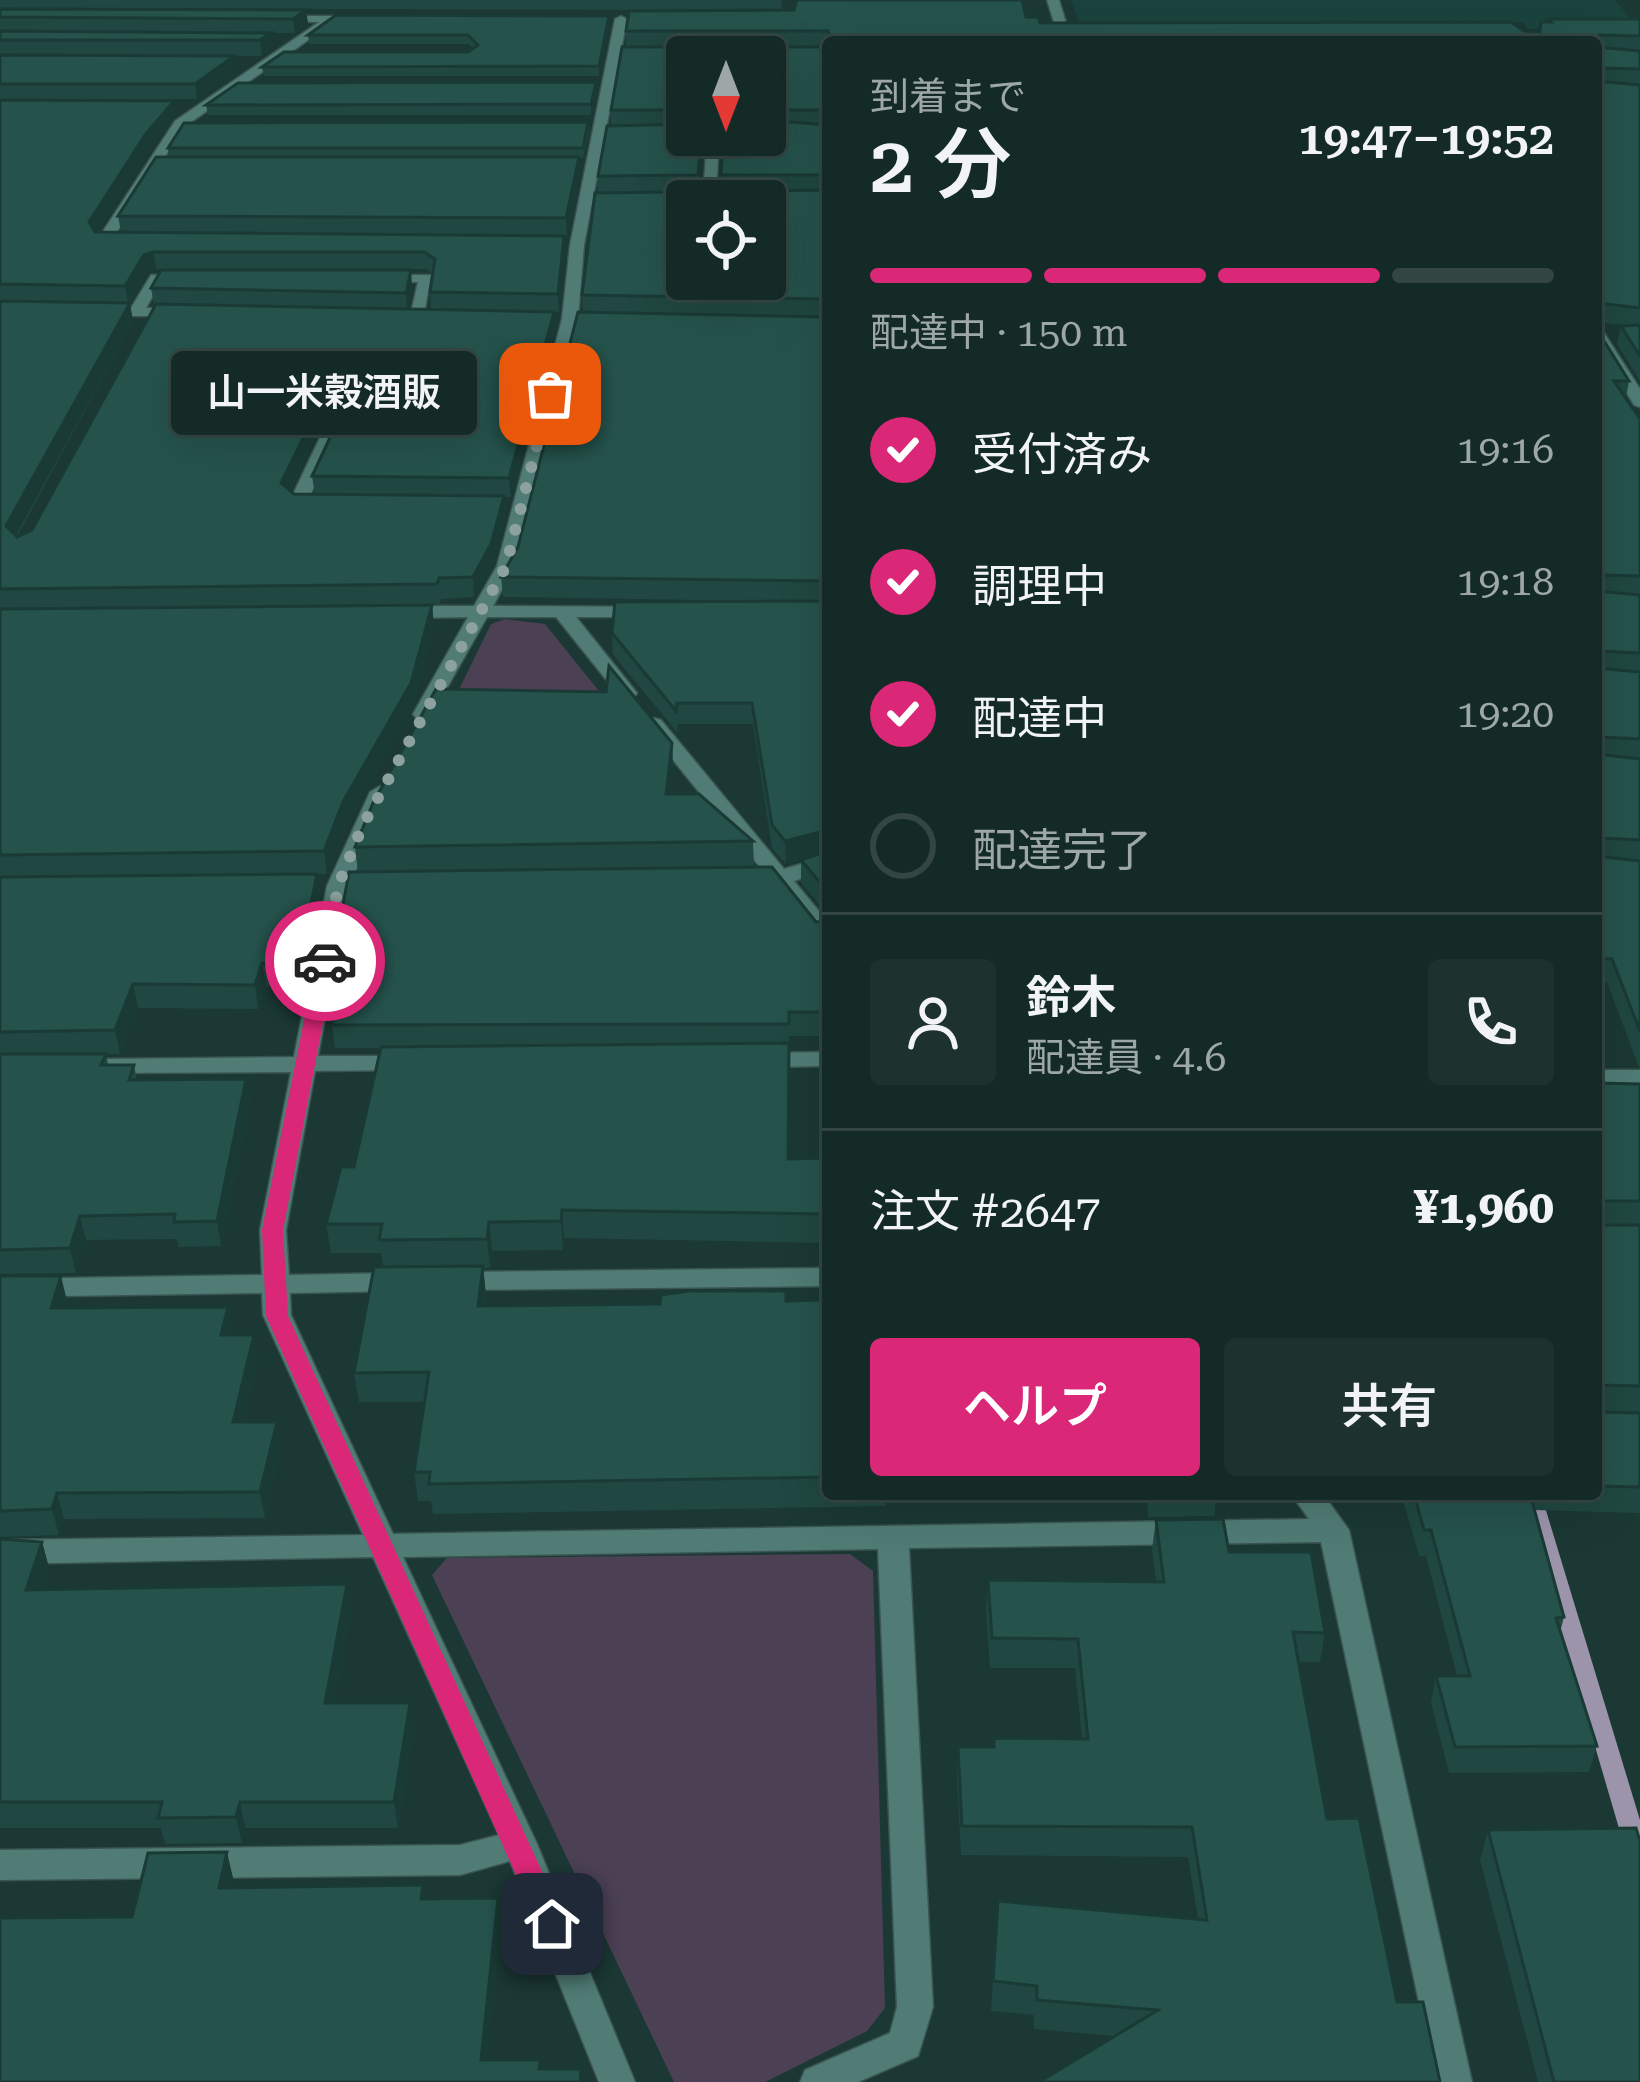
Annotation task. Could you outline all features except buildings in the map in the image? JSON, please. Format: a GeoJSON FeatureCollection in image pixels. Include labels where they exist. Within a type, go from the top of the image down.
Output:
{"type":"FeatureCollection","features":[{"type":"Feature","properties":{"kind":"street"},"geometry":{"type":"LineString","coordinates":[[1053,0],[1064,36]]}},
{"type":"Feature","properties":{"kind":"street"},"geometry":{"type":"LineString","coordinates":[[261,19],[374,19]]}},
{"type":"Feature","properties":{"kind":"street"},"geometry":{"type":"LineString","coordinates":[[150,242],[103,242],[179,124],[202,116],[275,47],[298,47],[331,19]]}},
{"type":"Feature","properties":{"kind":"street"},"geometry":{"type":"LineString","coordinates":[[598,19],[642,19]]}},
{"type":"Feature","properties":{"kind":"street"},"geometry":{"type":"LineString","coordinates":[[410,738],[506,566],[570,319],[577,245],[621,19]]}},
{"type":"Feature","properties":{"kind":"street"},"geometry":{"type":"LineString","coordinates":[[1061,27],[1085,27]]}},
{"type":"Feature","properties":{"kind":"street"},"geometry":{"type":"LineString","coordinates":[[615,54],[637,54]]}},
{"type":"Feature","properties":{"kind":"street"},"geometry":{"type":"LineString","coordinates":[[236,63],[260,63]]}},
{"type":"Feature","properties":{"kind":"street"},"geometry":{"type":"LineString","coordinates":[[588,84],[610,84]]}},
{"type":"Feature","properties":{"kind":"street"},"geometry":{"type":"LineString","coordinates":[[230,85],[276,85]]}},
{"type":"Feature","properties":{"kind":"street"},"geometry":{"type":"LineString","coordinates":[[178,108],[202,116]]}},
{"type":"Feature","properties":{"kind":"street"},"geometry":{"type":"LineString","coordinates":[[579,123],[622,134]]}},
{"type":"Feature","properties":{"kind":"street"},"geometry":{"type":"LineString","coordinates":[[149,166],[172,166]]}},
{"type":"Feature","properties":{"kind":"street"},"geometry":{"type":"LineString","coordinates":[[570,166],[593,166]]}},
{"type":"Feature","properties":{"kind":"street"},"geometry":{"type":"LineString","coordinates":[[586,201],[607,201]]}},
{"type":"Feature","properties":{"kind":"street"},"geometry":{"type":"LineString","coordinates":[[553,245],[577,245]]}},
{"type":"Feature","properties":{"kind":"street"},"geometry":{"type":"LineString","coordinates":[[141,332],[155,278],[201,278]]}},
{"type":"Feature","properties":{"kind":"street"},"geometry":{"type":"LineString","coordinates":[[358,278],[426,278],[418,317]]}},
{"type":"Feature","properties":{"kind":"street"},"geometry":{"type":"LineString","coordinates":[[90,312],[196,314]]}},
{"type":"Feature","properties":{"kind":"street"},"geometry":{"type":"LineString","coordinates":[[396,316],[440,317]]}},
{"type":"Feature","properties":{"kind":"street"},"geometry":{"type":"LineString","coordinates":[[548,319],[591,320]]}},
{"type":"Feature","properties":{"kind":"street"},"geometry":{"type":"LineString","coordinates":[[1602,334],[1619,335]]}},
{"type":"Feature","properties":{"kind":"street"},"geometry":{"type":"LineString","coordinates":[[1602,342],[1640,402]]}},
{"type":"Feature","properties":{"kind":"street"},"geometry":{"type":"LineString","coordinates":[[340,412],[297,505],[342,505]]}},
{"type":"Feature","properties":{"kind":"street"},"geometry":{"type":"LineString","coordinates":[[499,507],[521,508]]}},
{"type":"Feature","properties":{"kind":"street"},"geometry":{"type":"LineString","coordinates":[[561,611],[822,930]]}},
{"type":"Feature","properties":{"kind":"street"},"geometry":{"type":"LineString","coordinates":[[383,613],[672,611]]}},
{"type":"Feature","properties":{"kind":"street"},"geometry":{"type":"LineString","coordinates":[[391,774],[338,886],[273,1230],[277,1316],[520,1844],[617,2082]]}},
{"type":"Feature","properties":{"kind":"street"},"geometry":{"type":"LineString","coordinates":[[731,880],[779,878],[822,865]]}},
{"type":"Feature","properties":{"kind":"street"},"geometry":{"type":"LineString","coordinates":[[733,1060],[822,1059]]}},
{"type":"Feature","properties":{"kind":"street"},"geometry":{"type":"LineString","coordinates":[[71,1066],[426,1063]]}},
{"type":"Feature","properties":{"kind":"street"},"geometry":{"type":"LineString","coordinates":[[1602,1077],[1640,1078]]}},
{"type":"Feature","properties":{"kind":"street"},"geometry":{"type":"LineString","coordinates":[[0,1288],[822,1277]]}},
{"type":"Feature","properties":{"kind":"street"},"geometry":{"type":"LineString","coordinates":[[1311,1500],[1334,1530],[1454,2082]]}},
{"type":"Feature","properties":{"kind":"street"},"geometry":{"type":"LineString","coordinates":[[0,1552],[1334,1530]]}},
{"type":"Feature","properties":{"kind":"street"},"geometry":{"type":"LineString","coordinates":[[818,2082],[905,2044],[915,2007],[893,1539]]}},
{"type":"Feature","properties":{"kind":"street"},"geometry":{"type":"LineString","coordinates":[[0,1865],[460,1860],[520,1844]]}},
{"type":"Feature","properties":{"kind":"shaded area"},"geometry":{"type":"Polygon","coordinates":[[[1071,0],[1615,0],[1639,29],[1528,29],[1522,22],[1079,22],[1071,0]]]}},
{"type":"Feature","properties":{"kind":"shaded area"},"geometry":{"type":"Polygon","coordinates":[[[505,619],[545,624],[616,712],[447,714],[491,624],[505,619]]]}},
{"type":"Feature","properties":{"kind":"shaded area"},"geometry":{"type":"Polygon","coordinates":[[[850,1554],[873,1571],[885,2008],[867,2031],[765,2082],[674,2082],[432,1575],[447,1558],[850,1554]]]}},
{"type":"Feature","properties":{"kind":"waterway"},"geometry":{"type":"LineString","coordinates":[[1533,1500],[1640,1859]]}},
{"type":"Feature","properties":{"kind":"way so far"},"geometry":{"type":"LineString","coordinates":[[325,961],[338,886],[362,827],[506,566],[550,394]]}},
{"type":"Feature","properties":{"kind":"place","name":"山一米穀酒販"},"geometry":{"type":"Point","coordinates":[550,394]}},
{"type":"Feature","properties":{"kind":"route"},"geometry":{"type":"LineString","coordinates":[[325,961],[273,1230],[277,1316],[520,1844],[552,1924]]}}]}
